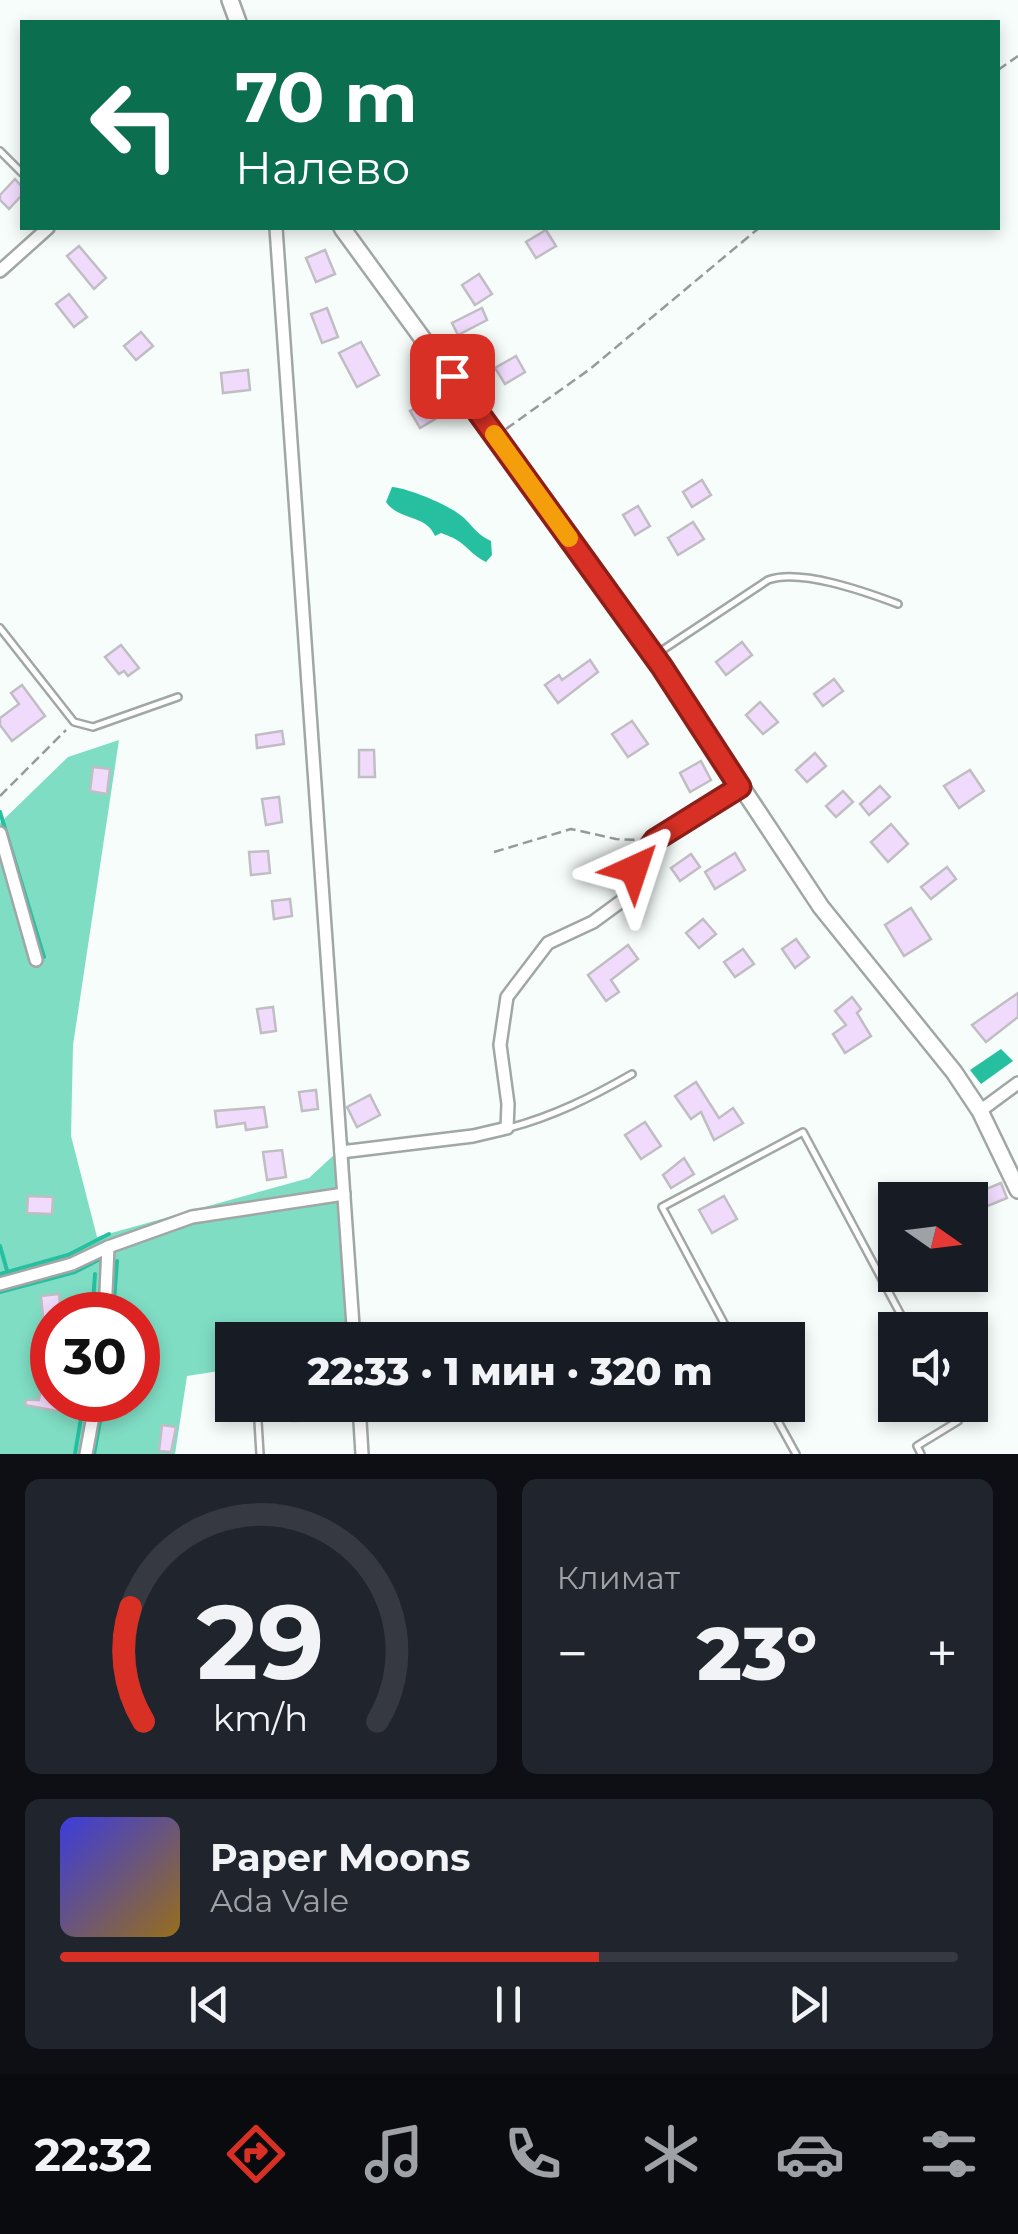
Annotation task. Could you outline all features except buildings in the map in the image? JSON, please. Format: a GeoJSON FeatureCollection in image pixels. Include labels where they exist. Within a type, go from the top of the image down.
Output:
{"type":"FeatureCollection","features":[{"type":"Feature","properties":{"kind":"street"},"geometry":{"type":"LineString","coordinates":[[0,271],[46,230]]}},
{"type":"Feature","properties":{"kind":"street"},"geometry":{"type":"LineString","coordinates":[[276,230],[353,1322]]}},
{"type":"Feature","properties":{"kind":"street"},"geometry":{"type":"LineString","coordinates":[[343,230],[654,656],[821,907],[954,1072],[980,1111],[1018,1190]]}},
{"type":"Feature","properties":{"kind":"street"},"geometry":{"type":"LineString","coordinates":[[341,1152],[473,1136],[506,1128],[508,1104],[500,1045],[507,997],[548,943],[593,922],[623,900],[634,869],[655,840],[740,787]]}},
{"type":"Feature","properties":{"kind":"street"},"geometry":{"type":"LineString","coordinates":[[0,833],[36,960]]}},
{"type":"Feature","properties":{"kind":"street"},"geometry":{"type":"LineString","coordinates":[[980,1111],[1018,1083]]}},
{"type":"Feature","properties":{"kind":"street"},"geometry":{"type":"LineString","coordinates":[[1,1280],[72,1264],[192,1217],[344,1194]]}},
{"type":"Feature","properties":{"kind":"street"},"geometry":{"type":"LineString","coordinates":[[106,1292],[108,1247]]}},
{"type":"Feature","properties":{"kind":"street"},"geometry":{"type":"LineString","coordinates":[[86,1454],[92,1422]]}},
{"type":"Feature","properties":{"kind":"street"},"geometry":{"type":"LineString","coordinates":[[360,1422],[362,1454]]}},
{"type":"Feature","properties":{"kind":"lane"},"geometry":{"type":"LineString","coordinates":[[0,152],[20,171]]}},
{"type":"Feature","properties":{"kind":"lane"},"geometry":{"type":"LineString","coordinates":[[654,656],[768,580],[782,575],[850,588],[898,604]]}},
{"type":"Feature","properties":{"kind":"lane"},"geometry":{"type":"LineString","coordinates":[[0,628],[74,722],[92,727],[178,697]]}},
{"type":"Feature","properties":{"kind":"lane"},"geometry":{"type":"LineString","coordinates":[[506,1128],[542,1120],[580,1104],[632,1074]]}},
{"type":"Feature","properties":{"kind":"lane"},"geometry":{"type":"LineString","coordinates":[[723,1322],[662,1207],[803,1132],[899,1312]]}},
{"type":"Feature","properties":{"kind":"lane"},"geometry":{"type":"LineString","coordinates":[[258,1422],[260,1454]]}},
{"type":"Feature","properties":{"kind":"lane"},"geometry":{"type":"LineString","coordinates":[[778,1422],[796,1454]]}},
{"type":"Feature","properties":{"kind":"lane"},"geometry":{"type":"LineString","coordinates":[[921,1454],[917,1446],[956,1422]]}},
{"type":"Feature","properties":{"kind":"path"},"geometry":{"type":"LineString","coordinates":[[496,436],[590,369],[757,230]]}},
{"type":"Feature","properties":{"kind":"path"},"geometry":{"type":"LineString","coordinates":[[0,796],[74,722]]}},
{"type":"Feature","properties":{"kind":"path"},"geometry":{"type":"LineString","coordinates":[[494,852],[571,829],[616,839],[655,840]]}},
{"type":"Feature","properties":{"kind":"shaded area"},"geometry":{"type":"Polygon","coordinates":[[[392,487],[431,499],[460,515],[491,541],[492,555],[486,562],[456,540],[441,533],[435,536],[425,524],[391,508],[386,502],[392,487]]]}},
{"type":"Feature","properties":{"kind":"shaded area"},"geometry":{"type":"Polygon","coordinates":[[[119,740],[73,1045],[71,1136],[97,1237],[309,1178],[349,1141],[355,1322],[215,1322],[215,1372],[187,1376],[175,1454],[0,1454],[0,823],[68,757],[119,740]]]}},
{"type":"Feature","properties":{"kind":"shaded area"},"geometry":{"type":"Polygon","coordinates":[[[1001,1049],[1013,1061],[981,1084],[970,1070],[1001,1049]]]}},
{"type":"Feature","properties":{"kind":"waterway"},"geometry":{"type":"LineString","coordinates":[[0,812],[44,957]]}},
{"type":"Feature","properties":{"kind":"waterway"},"geometry":{"type":"LineString","coordinates":[[0,1274],[68,1255],[109,1234]]}},
{"type":"Feature","properties":{"kind":"waterway"},"geometry":{"type":"LineString","coordinates":[[0,1246],[8,1274]]}},
{"type":"Feature","properties":{"kind":"waterway"},"geometry":{"type":"LineString","coordinates":[[0,1292],[75,1272],[104,1257]]}},
{"type":"Feature","properties":{"kind":"waterway"},"geometry":{"type":"LineString","coordinates":[[115,1292],[117,1261]]}},
{"type":"Feature","properties":{"kind":"waterway"},"geometry":{"type":"LineString","coordinates":[[94,1292],[95,1274]]}},
{"type":"Feature","properties":{"kind":"waterway"},"geometry":{"type":"LineString","coordinates":[[75,1454],[80,1422]]}},
{"type":"Feature","properties":{"kind":"waterway"},"geometry":{"type":"LineString","coordinates":[[94,1454],[100,1422]]}},
{"type":"Feature","properties":{"kind":"slow traffic"},"geometry":{"type":"LineString","coordinates":[[494,434],[569,538]]}},
{"type":"Feature","properties":{"kind":"route"},"geometry":{"type":"LineString","coordinates":[[452,376],[662,667],[740,787],[655,840],[634,869]]}}]}
